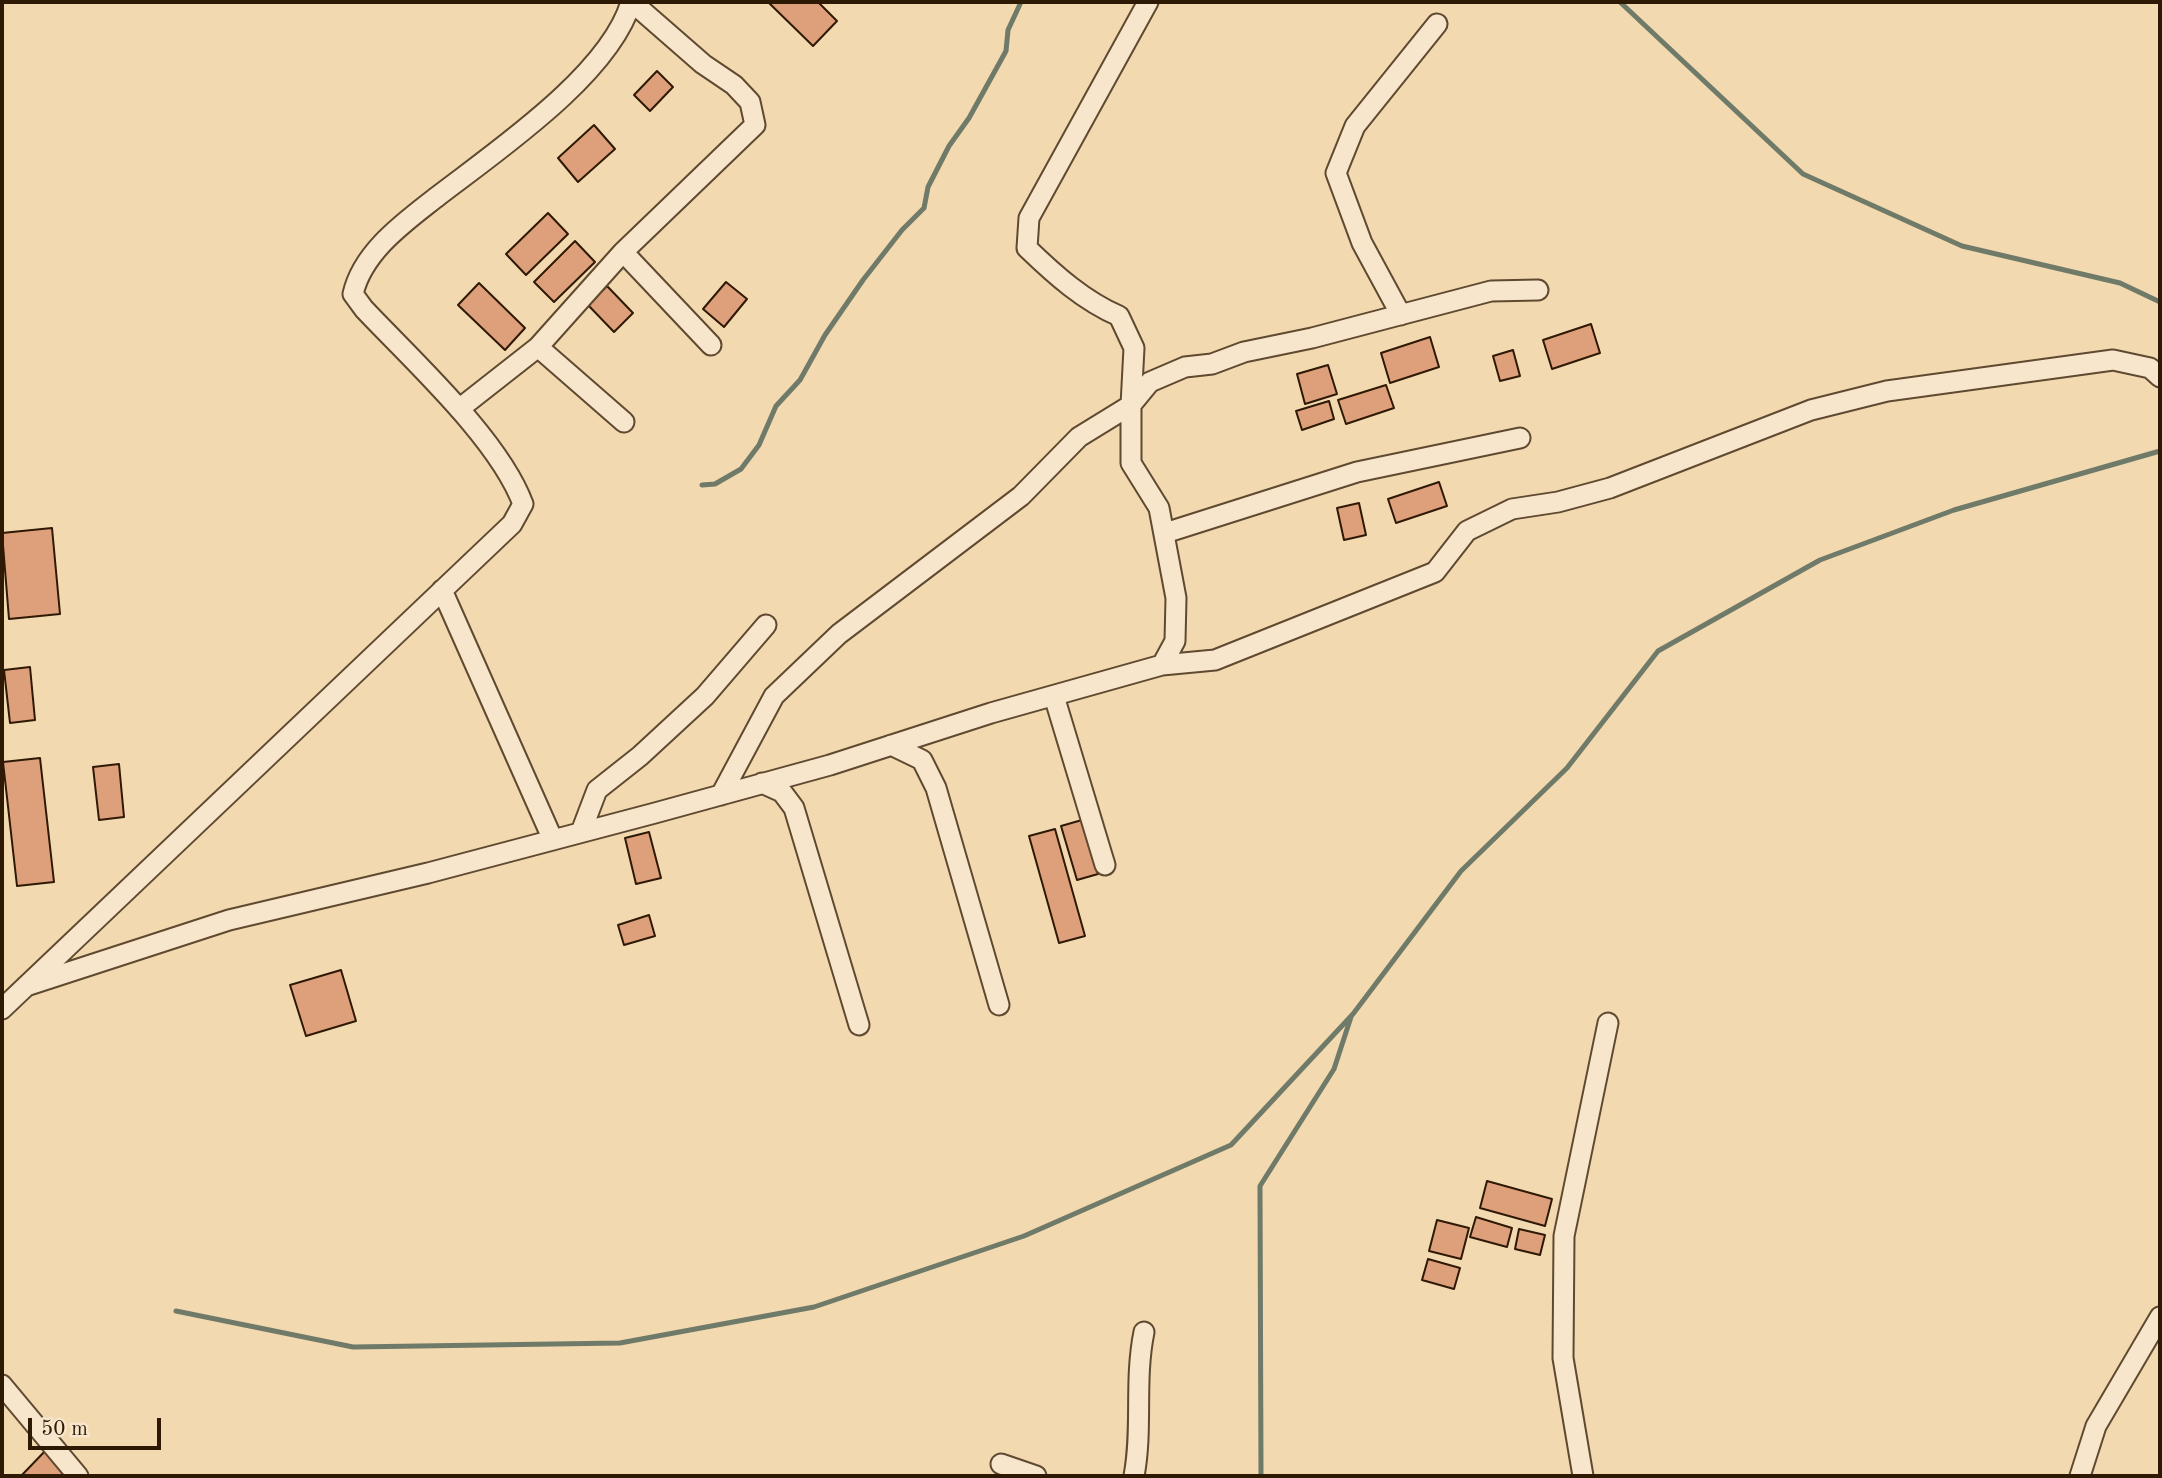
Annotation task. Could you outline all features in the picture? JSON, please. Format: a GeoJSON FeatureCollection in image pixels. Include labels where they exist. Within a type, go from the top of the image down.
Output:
{"type":"FeatureCollection","features":[{"type":"Feature","properties":{"kind":"street"},"geometry":{"type":"LineString","coordinates":[[2,1009],[512,524],[523,504],[515,485],[459,410],[353,294],[358,273],[397,228],[559,100],[624,23],[631,2],[703,64],[734,85],[750,103],[755,125],[623,252],[538,347],[459,410]]}},
{"type":"Feature","properties":{"kind":"street"},"geometry":{"type":"LineString","coordinates":[[1147,2],[1029,218],[1027,248],[1051,272],[1088,300],[1119,317],[1134,348],[1130,405],[1131,463],[1159,508],[1176,598],[1175,642],[1162,665]]}},
{"type":"Feature","properties":{"kind":"street"},"geometry":{"type":"LineString","coordinates":[[1401,315],[1363,243],[1336,173],[1355,127],[1437,24]]}},
{"type":"Feature","properties":{"kind":"street"},"geometry":{"type":"LineString","coordinates":[[623,252],[711,345]]}},
{"type":"Feature","properties":{"kind":"street"},"geometry":{"type":"LineString","coordinates":[[721,795],[774,696],[839,634],[1021,496],[1079,437],[1130,405],[1150,382],[1185,367],[1212,364],[1244,352],[1490,291],[1538,290]]}},
{"type":"Feature","properties":{"kind":"street"},"geometry":{"type":"LineString","coordinates":[[538,347],[624,422]]}},
{"type":"Feature","properties":{"kind":"street"},"geometry":{"type":"LineString","coordinates":[[26,986],[229,920],[553,840],[721,795],[1162,665],[1215,660],[1435,572],[1467,531],[1512,509],[1558,502],[1610,488],[1811,410],[1887,391],[2113,360],[2150,368],[2160,377]]}},
{"type":"Feature","properties":{"kind":"street"},"geometry":{"type":"LineString","coordinates":[[1165,533],[1357,472],[1520,438]]}},
{"type":"Feature","properties":{"kind":"street"},"geometry":{"type":"LineString","coordinates":[[442,590],[553,840]]}},
{"type":"Feature","properties":{"kind":"street"},"geometry":{"type":"LineString","coordinates":[[581,832],[597,790],[640,756],[705,696],[766,625]]}},
{"type":"Feature","properties":{"kind":"street"},"geometry":{"type":"LineString","coordinates":[[1054,696],[1105,865]]}},
{"type":"Feature","properties":{"kind":"street"},"geometry":{"type":"LineString","coordinates":[[891,745],[922,760],[936,788],[999,1005]]}},
{"type":"Feature","properties":{"kind":"street"},"geometry":{"type":"LineString","coordinates":[[762,783],[782,792],[794,808],[859,1025]]}},
{"type":"Feature","properties":{"kind":"street"},"geometry":{"type":"LineString","coordinates":[[1583,1476],[1563,1358],[1564,1236],[1608,1023]]}},
{"type":"Feature","properties":{"kind":"street"},"geometry":{"type":"LineString","coordinates":[[2080,1476],[2096,1426],[2160,1317]]}},
{"type":"Feature","properties":{"kind":"street"},"geometry":{"type":"LineString","coordinates":[[1134,1476],[1139,1450],[1138,1366],[1144,1332]]}},
{"type":"Feature","properties":{"kind":"street"},"geometry":{"type":"LineString","coordinates":[[4,1391],[78,1476]]}},
{"type":"Feature","properties":{"kind":"street"},"geometry":{"type":"LineString","coordinates":[[1001,1464],[1035,1476]]}},
{"type":"Feature","properties":{"kind":"building"},"geometry":{"type":"Polygon","coordinates":[[[768,2],[818,2],[837,21],[813,46],[768,2]]]}},
{"type":"Feature","properties":{"kind":"building"},"geometry":{"type":"Polygon","coordinates":[[[657,71],[673,87],[650,111],[634,95],[657,71]]]}},
{"type":"Feature","properties":{"kind":"building"},"geometry":{"type":"Polygon","coordinates":[[[594,125],[615,149],[578,182],[558,158],[594,125]]]}},
{"type":"Feature","properties":{"kind":"building"},"geometry":{"type":"Polygon","coordinates":[[[548,213],[568,234],[526,275],[506,254],[548,213]]]}},
{"type":"Feature","properties":{"kind":"building"},"geometry":{"type":"Polygon","coordinates":[[[575,241],[595,262],[554,302],[534,282],[575,241]]]}},
{"type":"Feature","properties":{"kind":"building"},"geometry":{"type":"Polygon","coordinates":[[[726,282],[747,299],[724,327],[703,309],[726,282]]]}},
{"type":"Feature","properties":{"kind":"building"},"geometry":{"type":"Polygon","coordinates":[[[479,283],[525,328],[505,350],[458,305],[479,283]]]}},
{"type":"Feature","properties":{"kind":"building"},"geometry":{"type":"Polygon","coordinates":[[[607,286],[633,313],[614,332],[588,305],[607,286]]]}},
{"type":"Feature","properties":{"kind":"building"},"geometry":{"type":"Polygon","coordinates":[[[1591,324],[1600,353],[1552,369],[1543,340],[1591,324]]]}},
{"type":"Feature","properties":{"kind":"building"},"geometry":{"type":"Polygon","coordinates":[[[1430,337],[1439,367],[1390,383],[1381,353],[1430,337]]]}},
{"type":"Feature","properties":{"kind":"building"},"geometry":{"type":"Polygon","coordinates":[[[1513,350],[1520,376],[1500,381],[1493,356],[1513,350]]]}},
{"type":"Feature","properties":{"kind":"building"},"geometry":{"type":"Polygon","coordinates":[[[1328,365],[1337,394],[1305,404],[1297,374],[1328,365]]]}},
{"type":"Feature","properties":{"kind":"building"},"geometry":{"type":"Polygon","coordinates":[[[1386,385],[1394,408],[1346,424],[1338,400],[1386,385]]]}},
{"type":"Feature","properties":{"kind":"building"},"geometry":{"type":"Polygon","coordinates":[[[1329,401],[1334,419],[1302,430],[1296,411],[1329,401]]]}},
{"type":"Feature","properties":{"kind":"building"},"geometry":{"type":"Polygon","coordinates":[[[1439,482],[1447,506],[1396,523],[1388,499],[1439,482]]]}},
{"type":"Feature","properties":{"kind":"building"},"geometry":{"type":"Polygon","coordinates":[[[1359,503],[1366,535],[1344,540],[1337,508],[1359,503]]]}},
{"type":"Feature","properties":{"kind":"building"},"geometry":{"type":"Polygon","coordinates":[[[52,528],[60,614],[9,619],[2,533],[52,528]]]}},
{"type":"Feature","properties":{"kind":"building"},"geometry":{"type":"Polygon","coordinates":[[[30,667],[35,720],[10,723],[4,670],[30,667]]]}},
{"type":"Feature","properties":{"kind":"building"},"geometry":{"type":"Polygon","coordinates":[[[40,758],[54,882],[17,886],[3,762],[40,758]]]}},
{"type":"Feature","properties":{"kind":"building"},"geometry":{"type":"Polygon","coordinates":[[[119,764],[124,817],[99,820],[93,767],[119,764]]]}},
{"type":"Feature","properties":{"kind":"building"},"geometry":{"type":"Polygon","coordinates":[[[1082,820],[1098,874],[1077,880],[1061,826],[1082,820]]]}},
{"type":"Feature","properties":{"kind":"building"},"geometry":{"type":"Polygon","coordinates":[[[1055,829],[1085,936],[1059,943],[1029,836],[1055,829]]]}},
{"type":"Feature","properties":{"kind":"building"},"geometry":{"type":"Polygon","coordinates":[[[649,832],[661,878],[636,884],[625,838],[649,832]]]}},
{"type":"Feature","properties":{"kind":"building"},"geometry":{"type":"Polygon","coordinates":[[[649,915],[655,936],[624,945],[618,925],[649,915]]]}},
{"type":"Feature","properties":{"kind":"building"},"geometry":{"type":"Polygon","coordinates":[[[341,970],[356,1021],[306,1036],[290,985],[341,970]]]}},
{"type":"Feature","properties":{"kind":"building"},"geometry":{"type":"Polygon","coordinates":[[[1487,1181],[1552,1199],[1545,1226],[1480,1208],[1487,1181]]]}},
{"type":"Feature","properties":{"kind":"building"},"geometry":{"type":"Polygon","coordinates":[[[1476,1217],[1512,1228],[1507,1247],[1470,1237],[1476,1217]]]}},
{"type":"Feature","properties":{"kind":"building"},"geometry":{"type":"Polygon","coordinates":[[[1437,1220],[1469,1228],[1461,1259],[1429,1251],[1437,1220]]]}},
{"type":"Feature","properties":{"kind":"building"},"geometry":{"type":"Polygon","coordinates":[[[1519,1229],[1545,1235],[1540,1255],[1515,1249],[1519,1229]]]}},
{"type":"Feature","properties":{"kind":"building"},"geometry":{"type":"Polygon","coordinates":[[[1428,1259],[1460,1268],[1454,1289],[1422,1280],[1428,1259]]]}},
{"type":"Feature","properties":{"kind":"building"},"geometry":{"type":"Polygon","coordinates":[[[47,1449],[75,1476],[21,1476],[47,1449]]]}},
{"type":"Feature","properties":{"kind":"waterway"},"geometry":{"type":"LineString","coordinates":[[702,485],[715,484],[741,469],[759,445],[776,406],[800,380],[825,335],[863,280],[902,230],[924,208],[928,187],[949,146],[969,118],[1006,51],[1008,30],[1021,2]]}},
{"type":"Feature","properties":{"kind":"waterway"},"geometry":{"type":"LineString","coordinates":[[1620,2],[1803,174],[1962,246],[2120,283],[2160,302]]}},
{"type":"Feature","properties":{"kind":"waterway"},"geometry":{"type":"LineString","coordinates":[[176,1311],[353,1347],[620,1343],[814,1307],[1024,1236],[1231,1145],[1353,1014],[1461,871],[1567,768],[1658,651],[1820,560],[1954,510],[2160,451]]}},
{"type":"Feature","properties":{"kind":"waterway"},"geometry":{"type":"LineString","coordinates":[[1261,1476],[1260,1186],[1334,1069],[1351,1017]]}}]}
